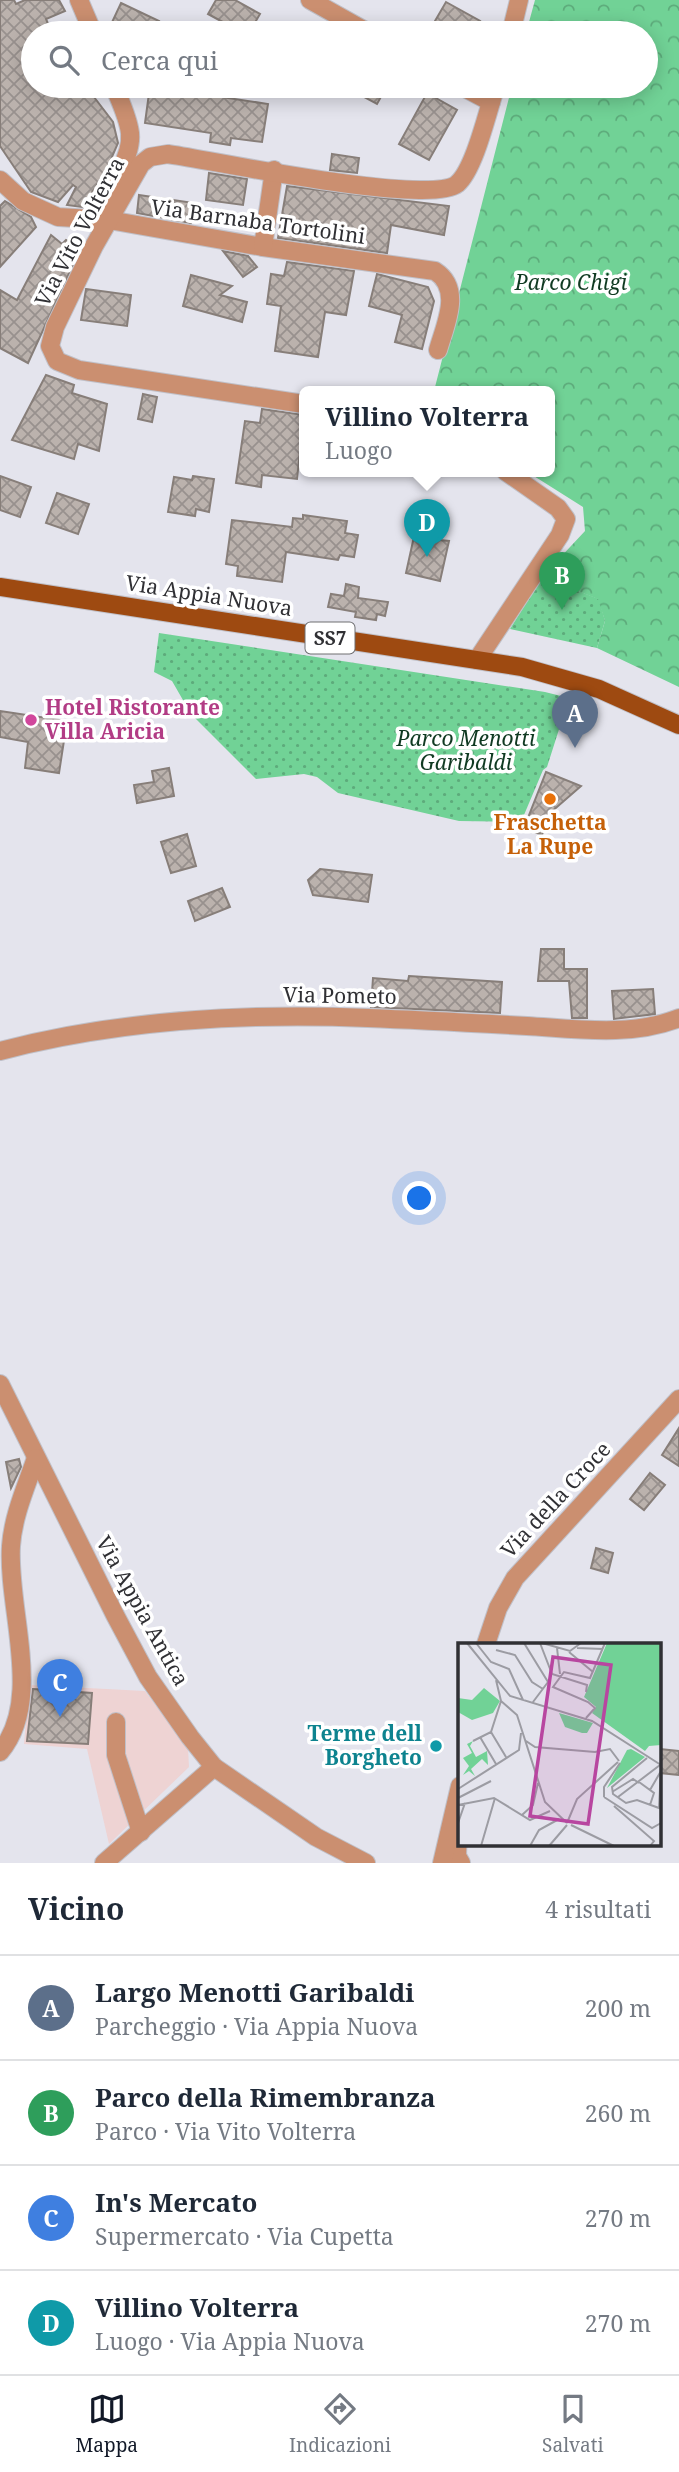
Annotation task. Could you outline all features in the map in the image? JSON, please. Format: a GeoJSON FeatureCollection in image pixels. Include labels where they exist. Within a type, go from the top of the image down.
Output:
{"type":"FeatureCollection","features":[{"type":"Feature","properties":{"kind":"main road","name":"Via Appia Nuova"},"geometry":{"type":"LineString","coordinates":[[0,587],[477,660],[558,676],[679,725]]}},
{"type":"Feature","properties":{"kind":"street"},"geometry":{"type":"LineString","coordinates":[[79,0],[88,21]]}},
{"type":"Feature","properties":{"kind":"street"},"geometry":{"type":"LineString","coordinates":[[310,0],[348,21]]}},
{"type":"Feature","properties":{"kind":"street"},"geometry":{"type":"LineString","coordinates":[[514,21],[519,0]]}},
{"type":"Feature","properties":{"kind":"street"},"geometry":{"type":"LineString","coordinates":[[87,220],[113,180],[130,142],[127,120],[119,98]]}},
{"type":"Feature","properties":{"kind":"street","name":"Via Vito Volterra"},"geometry":{"type":"LineString","coordinates":[[299,403],[79,370],[57,361],[50,346],[53,334],[109,220],[141,164],[159,154],[417,192],[447,189],[460,181],[467,172],[492,98]]}},
{"type":"Feature","properties":{"kind":"street"},"geometry":{"type":"LineString","coordinates":[[263,247],[274,170]]}},
{"type":"Feature","properties":{"kind":"street","name":"Via Barnaba Tortolini"},"geometry":{"type":"LineString","coordinates":[[2,186],[39,210],[87,220],[109,220],[263,247],[435,271],[445,280],[451,292],[438,350]]}},
{"type":"Feature","properties":{"kind":"street"},"geometry":{"type":"LineString","coordinates":[[477,660],[561,535],[566,519],[558,508],[514,477]]}},
{"type":"Feature","properties":{"kind":"street","name":"Via Pometo"},"geometry":{"type":"LineString","coordinates":[[0,1051],[101,1032],[242,1018],[370,1018],[607,1030],[648,1027],[679,1018]]}},
{"type":"Feature","properties":{"kind":"street","name":"Via Appia Antica"},"geometry":{"type":"LineString","coordinates":[[0,1384],[148,1677],[214,1767],[336,1856],[366,1863]]}},
{"type":"Feature","properties":{"kind":"street","name":"Via della Croce"},"geometry":{"type":"LineString","coordinates":[[486,1643],[498,1608],[521,1570],[679,1398]]}},
{"type":"Feature","properties":{"kind":"street"},"geometry":{"type":"LineString","coordinates":[[0,1752],[15,1728],[20,1705],[21,1673],[11,1549],[17,1514],[36,1458]]}},
{"type":"Feature","properties":{"kind":"street"},"geometry":{"type":"LineString","coordinates":[[116,1722],[116,1755],[141,1832]]}},
{"type":"Feature","properties":{"kind":"street"},"geometry":{"type":"LineString","coordinates":[[104,1863],[214,1767]]}},
{"type":"Feature","properties":{"kind":"street"},"geometry":{"type":"LineString","coordinates":[[442,1863],[458,1795]]}},
{"type":"Feature","properties":{"kind":"street"},"geometry":{"type":"LineString","coordinates":[[458,1839],[457,1856],[461,1863]]}},
{"type":"Feature","properties":{"kind":"shaded area"},"geometry":{"type":"Polygon","coordinates":[[[29,1685],[145,1691],[188,1748],[189,1767],[109,1844],[87,1749],[24,1744],[29,1685]]]}},
{"type":"Feature","properties":{"kind":"green space","name":"Parco Chigi"},"geometry":{"type":"Polygon","coordinates":[[[535,0],[679,0],[679,687],[597,648],[605,621],[598,599],[542,577],[585,531],[583,507],[536,477],[555,477],[555,386],[435,386],[509,98],[658,98],[658,21],[529,21],[535,0]]]}},
{"type":"Feature","properties":{"kind":"green space"},"geometry":{"type":"Polygon","coordinates":[[[542,577],[599,599],[605,621],[597,648],[510,629],[542,577]]]}},
{"type":"Feature","properties":{"kind":"green space","name":"Parco Menotti Garibaldi"},"geometry":{"type":"Polygon","coordinates":[[[159,633],[545,692],[569,698],[547,767],[543,770],[521,822],[459,821],[338,793],[317,777],[304,774],[256,779],[191,714],[172,681],[154,672],[159,633]]]}},
{"type":"Feature","properties":{"kind":"building"},"geometry":{"type":"Polygon","coordinates":[[[0,0],[14,0],[16,4],[25,0],[59,0],[65,11],[46,19],[47,21],[21,21],[21,98],[95,98],[113,122],[118,143],[105,173],[82,207],[67,205],[76,187],[73,185],[58,202],[31,192],[0,146],[0,0]]]}},
{"type":"Feature","properties":{"kind":"building"},"geometry":{"type":"Polygon","coordinates":[[[216,0],[235,0],[260,14],[256,21],[221,21],[208,14],[216,0]]]}},
{"type":"Feature","properties":{"kind":"building"},"geometry":{"type":"Polygon","coordinates":[[[446,2],[480,21],[435,21],[446,2]]]}},
{"type":"Feature","properties":{"kind":"building"},"geometry":{"type":"Polygon","coordinates":[[[121,3],[159,21],[113,21],[121,3]]]}},
{"type":"Feature","properties":{"kind":"building"},"geometry":{"type":"Polygon","coordinates":[[[148,98],[229,98],[268,104],[262,142],[231,138],[230,145],[210,142],[211,133],[145,123],[148,98]]]}},
{"type":"Feature","properties":{"kind":"building"},"geometry":{"type":"Polygon","coordinates":[[[366,98],[380,98],[377,104],[366,98]]]}},
{"type":"Feature","properties":{"kind":"building"},"geometry":{"type":"Polygon","coordinates":[[[424,98],[436,98],[457,110],[429,160],[399,144],[424,98]]]}},
{"type":"Feature","properties":{"kind":"building"},"geometry":{"type":"Polygon","coordinates":[[[332,154],[359,158],[357,173],[330,170],[332,154]]]}},
{"type":"Feature","properties":{"kind":"building"},"geometry":{"type":"Polygon","coordinates":[[[209,173],[247,179],[243,205],[206,200],[209,173]]]}},
{"type":"Feature","properties":{"kind":"building"},"geometry":{"type":"Polygon","coordinates":[[[287,186],[449,206],[444,235],[391,225],[387,253],[278,238],[287,186]]]}},
{"type":"Feature","properties":{"kind":"building"},"geometry":{"type":"Polygon","coordinates":[[[139,195],[194,203],[191,223],[137,213],[139,195]]]}},
{"type":"Feature","properties":{"kind":"building"},"geometry":{"type":"Polygon","coordinates":[[[5,201],[31,217],[36,227],[0,267],[0,206],[5,201]]]}},
{"type":"Feature","properties":{"kind":"building"},"geometry":{"type":"Polygon","coordinates":[[[51,235],[62,244],[66,240],[81,247],[28,363],[0,348],[0,290],[17,300],[51,235]]]}},
{"type":"Feature","properties":{"kind":"building"},"geometry":{"type":"Polygon","coordinates":[[[223,251],[248,256],[257,267],[243,277],[223,251]]]}},
{"type":"Feature","properties":{"kind":"building"},"geometry":{"type":"Polygon","coordinates":[[[287,262],[354,271],[346,315],[325,312],[318,357],[275,351],[281,306],[267,304],[271,274],[284,276],[287,262]]]}},
{"type":"Feature","properties":{"kind":"building"},"geometry":{"type":"Polygon","coordinates":[[[377,274],[428,287],[434,301],[422,349],[395,342],[402,315],[369,306],[377,274]]]}},
{"type":"Feature","properties":{"kind":"building"},"geometry":{"type":"Polygon","coordinates":[[[191,275],[232,286],[220,295],[247,302],[242,322],[183,306],[191,275]]]}},
{"type":"Feature","properties":{"kind":"building"},"geometry":{"type":"Polygon","coordinates":[[[86,289],[131,295],[127,326],[81,320],[86,289]]]}},
{"type":"Feature","properties":{"kind":"building"},"geometry":{"type":"Polygon","coordinates":[[[46,375],[74,385],[72,393],[107,404],[99,451],[78,444],[74,459],[12,440],[46,375]]]}},
{"type":"Feature","properties":{"kind":"building"},"geometry":{"type":"Polygon","coordinates":[[[143,394],[157,397],[152,422],[138,419],[143,394]]]}},
{"type":"Feature","properties":{"kind":"building"},"geometry":{"type":"Polygon","coordinates":[[[262,409],[299,414],[297,479],[262,475],[261,487],[236,483],[245,421],[260,423],[262,409]]]}},
{"type":"Feature","properties":{"kind":"building"},"geometry":{"type":"Polygon","coordinates":[[[0,476],[31,487],[20,517],[0,510],[0,476]]]}},
{"type":"Feature","properties":{"kind":"building"},"geometry":{"type":"Polygon","coordinates":[[[193,476],[214,479],[209,512],[196,509],[195,516],[168,512],[174,477],[192,480],[193,476]]]}},
{"type":"Feature","properties":{"kind":"building"},"geometry":{"type":"Polygon","coordinates":[[[57,493],[89,504],[78,534],[46,523],[57,493]]]}},
{"type":"Feature","properties":{"kind":"building"},"geometry":{"type":"Polygon","coordinates":[[[303,515],[347,521],[345,533],[358,535],[354,557],[340,555],[338,560],[286,552],[282,582],[237,576],[238,566],[226,564],[232,520],[292,527],[293,518],[303,519],[303,515]]]}},
{"type":"Feature","properties":{"kind":"building"},"geometry":{"type":"Polygon","coordinates":[[[427,529],[441,532],[439,540],[449,541],[440,581],[406,573],[415,532],[426,534],[427,529]]]}},
{"type":"Feature","properties":{"kind":"building"},"geometry":{"type":"Polygon","coordinates":[[[346,584],[359,587],[358,598],[388,602],[385,616],[377,614],[376,620],[355,617],[356,612],[328,607],[331,594],[344,596],[346,584]]]}},
{"type":"Feature","properties":{"kind":"building"},"geometry":{"type":"Polygon","coordinates":[[[0,711],[67,721],[59,773],[25,768],[28,742],[0,737],[0,711]]]}},
{"type":"Feature","properties":{"kind":"building"},"geometry":{"type":"Polygon","coordinates":[[[169,768],[174,796],[137,803],[134,785],[154,782],[152,771],[169,768]]]}},
{"type":"Feature","properties":{"kind":"building","name":"Fraschetta La Rupe"},"geometry":{"type":"Polygon","coordinates":[[[546,772],[581,786],[550,813],[542,835],[524,828],[546,772]]]}},
{"type":"Feature","properties":{"kind":"building"},"geometry":{"type":"Polygon","coordinates":[[[187,834],[196,866],[171,873],[161,842],[187,834]]]}},
{"type":"Feature","properties":{"kind":"building"},"geometry":{"type":"Polygon","coordinates":[[[320,869],[372,875],[368,902],[313,895],[308,880],[320,869]]]}},
{"type":"Feature","properties":{"kind":"building"},"geometry":{"type":"Polygon","coordinates":[[[222,888],[230,907],[195,921],[188,901],[222,888]]]}},
{"type":"Feature","properties":{"kind":"building"},"geometry":{"type":"Polygon","coordinates":[[[541,949],[564,949],[564,969],[587,969],[587,1018],[572,1018],[569,981],[538,981],[541,949]]]}},
{"type":"Feature","properties":{"kind":"building"},"geometry":{"type":"Polygon","coordinates":[[[409,976],[502,982],[500,1013],[371,1007],[373,978],[408,981],[409,976]]]}},
{"type":"Feature","properties":{"kind":"building"},"geometry":{"type":"Polygon","coordinates":[[[653,989],[655,1014],[614,1019],[612,991],[653,989]]]}},
{"type":"Feature","properties":{"kind":"building"},"geometry":{"type":"Polygon","coordinates":[[[679,1428],[679,1466],[662,1455],[679,1428]]]}},
{"type":"Feature","properties":{"kind":"building"},"geometry":{"type":"Polygon","coordinates":[[[19,1459],[21,1467],[11,1488],[6,1462],[19,1459]]]}},
{"type":"Feature","properties":{"kind":"building"},"geometry":{"type":"Polygon","coordinates":[[[650,1473],[665,1485],[644,1510],[630,1499],[650,1473]]]}},
{"type":"Feature","properties":{"kind":"building"},"geometry":{"type":"Polygon","coordinates":[[[596,1548],[613,1553],[608,1573],[591,1568],[596,1548]]]}},
{"type":"Feature","properties":{"kind":"building"},"geometry":{"type":"Polygon","coordinates":[[[33,1689],[92,1693],[88,1744],[27,1741],[33,1689]]]}},
{"type":"Feature","properties":{"kind":"building"},"geometry":{"type":"Polygon","coordinates":[[[662,1749],[679,1751],[679,1775],[662,1773],[662,1749]]]}},
{"type":"Feature","properties":{"kind":"place","name":"Villino Volterra"},"geometry":{"type":"Point","coordinates":[427,557]}},
{"type":"Feature","properties":{"kind":"place","name":"Parco della Rimembranza"},"geometry":{"type":"Point","coordinates":[562,610]}},
{"type":"Feature","properties":{"kind":"place","name":"Hotel Ristorante Villa Aricia"},"geometry":{"type":"Point","coordinates":[31,720]}},
{"type":"Feature","properties":{"kind":"place","name":"Largo Menotti Garibaldi"},"geometry":{"type":"Point","coordinates":[575,748]}},
{"type":"Feature","properties":{"kind":"place","name":"Fraschetta La Rupe"},"geometry":{"type":"Point","coordinates":[550,799]}},
{"type":"Feature","properties":{"kind":"place","name":"In's Mercato"},"geometry":{"type":"Point","coordinates":[60,1717]}},
{"type":"Feature","properties":{"kind":"place","name":"Terme dell Borgheto"},"geometry":{"type":"Point","coordinates":[436,1746]}}]}
